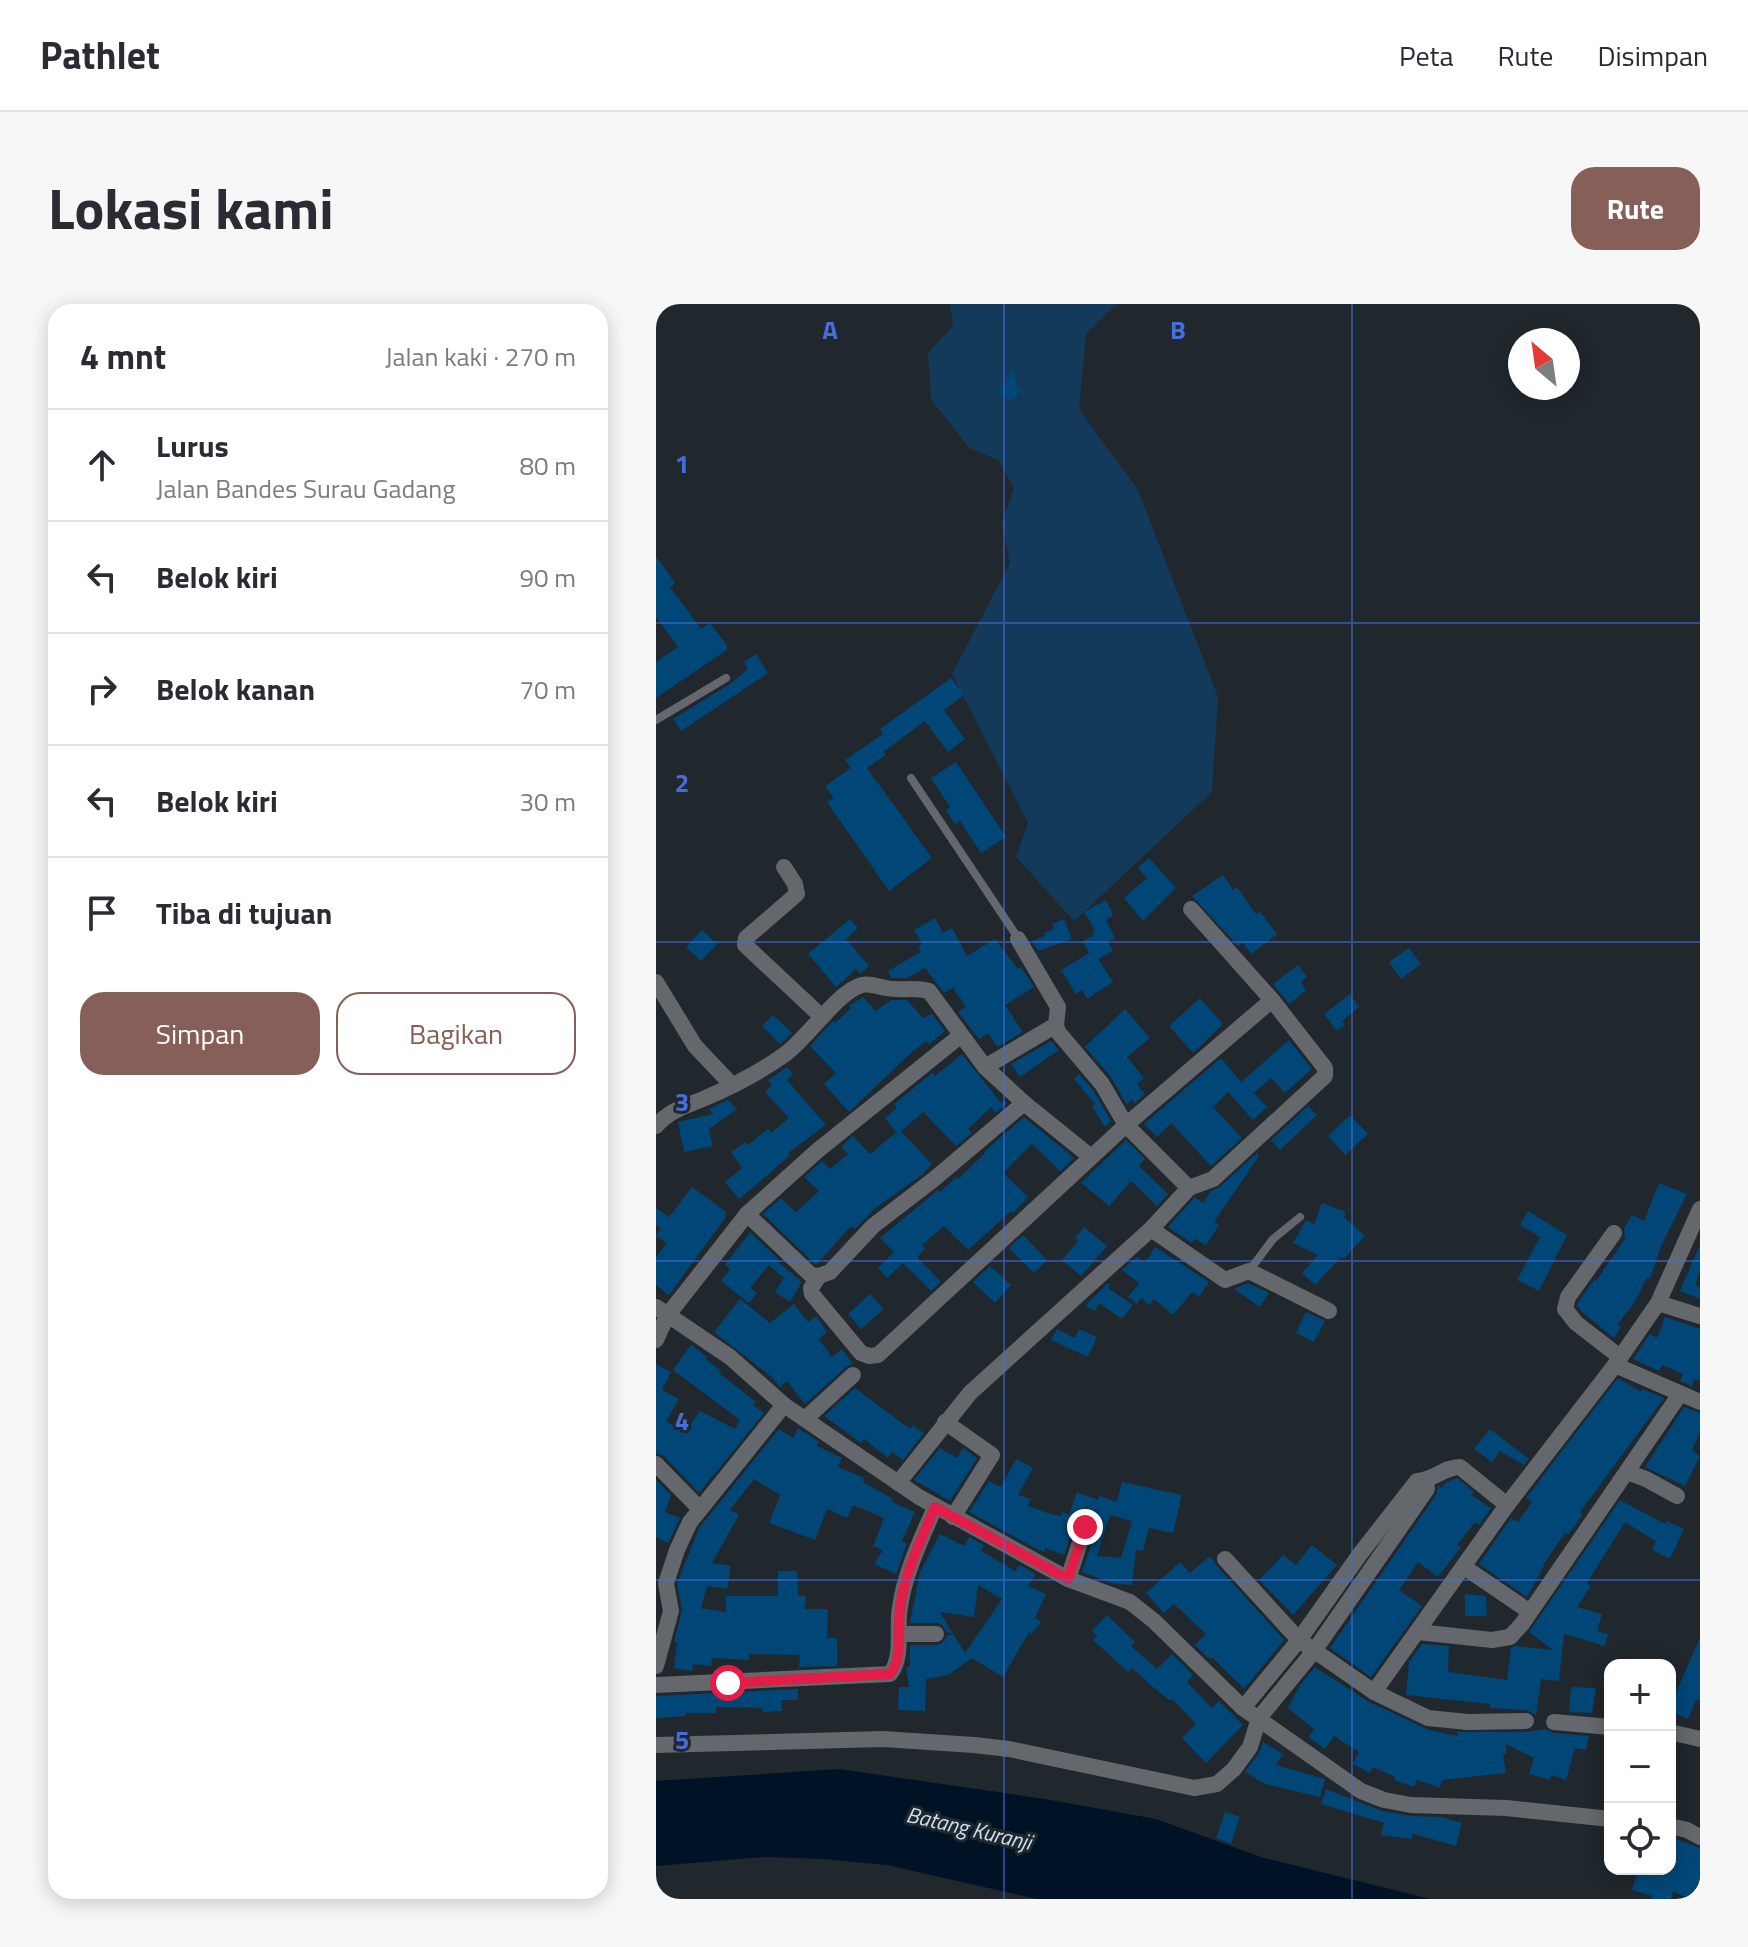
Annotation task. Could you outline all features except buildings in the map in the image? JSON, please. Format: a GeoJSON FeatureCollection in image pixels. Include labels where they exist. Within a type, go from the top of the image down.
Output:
{"type":"FeatureCollection","features":[{"type":"Feature","properties":{"kind":"street"},"geometry":{"type":"LineString","coordinates":[[784,867],[795,884],[797,894],[746,938],[745,945],[822,1017]]}},
{"type":"Feature","properties":{"kind":"street"},"geometry":{"type":"LineString","coordinates":[[898,1483],[970,1393],[1151,1229],[1189,1188],[1213,1179],[1325,1076],[1325,1068],[1272,1000],[1191,909]]}},
{"type":"Feature","properties":{"kind":"street"},"geometry":{"type":"LineString","coordinates":[[1018,939],[1058,1007],[1058,1032],[1102,1084],[1126,1125],[1189,1188]]}},
{"type":"Feature","properties":{"kind":"street"},"geometry":{"type":"LineString","coordinates":[[656,982],[695,1046],[732,1085]]}},
{"type":"Feature","properties":{"kind":"street"},"geometry":{"type":"LineString","coordinates":[[656,1126],[676,1108],[703,1099],[762,1070],[789,1052],[822,1017],[859,985],[869,984],[891,989],[918,988],[929,991],[985,1067],[1091,1157]]}},
{"type":"Feature","properties":{"kind":"street"},"geometry":{"type":"LineString","coordinates":[[819,1276],[811,1288],[812,1294],[861,1353],[878,1355],[1126,1125],[1272,1000]]}},
{"type":"Feature","properties":{"kind":"street"},"geometry":{"type":"LineString","coordinates":[[985,1067],[1056,1025]]}},
{"type":"Feature","properties":{"kind":"street"},"geometry":{"type":"LineString","coordinates":[[656,1340],[662,1312],[747,1214],[817,1151],[960,1036]]}},
{"type":"Feature","properties":{"kind":"street"},"geometry":{"type":"LineString","coordinates":[[747,1214],[811,1275],[830,1272],[873,1226],[1024,1103]]}},
{"type":"Feature","properties":{"kind":"street"},"geometry":{"type":"LineString","coordinates":[[1374,1692],[1507,1505],[1658,1303],[1695,1236],[1700,1209]]}},
{"type":"Feature","properties":{"kind":"street"},"geometry":{"type":"LineString","coordinates":[[1151,1229],[1225,1280],[1249,1271],[1329,1311]]}},
{"type":"Feature","properties":{"kind":"street"},"geometry":{"type":"LineString","coordinates":[[1614,1233],[1568,1297],[1565,1309],[1617,1361],[1700,1402]]}},
{"type":"Feature","properties":{"kind":"street"},"geometry":{"type":"LineString","coordinates":[[1658,1303],[1700,1316]]}},
{"type":"Feature","properties":{"kind":"street"},"geometry":{"type":"LineString","coordinates":[[662,1312],[730,1357],[784,1405],[935,1507],[1068,1579],[1119,1596],[1142,1610],[1243,1708],[1347,1783],[1384,1800],[1411,1805],[1506,1808],[1604,1818]]}},
{"type":"Feature","properties":{"kind":"street"},"geometry":{"type":"LineString","coordinates":[[805,1419],[853,1375]]}},
{"type":"Feature","properties":{"kind":"street"},"geometry":{"type":"LineString","coordinates":[[1418,1632],[1504,1639],[1515,1632],[1680,1394]]}},
{"type":"Feature","properties":{"kind":"street"},"geometry":{"type":"LineString","coordinates":[[656,1666],[671,1611],[666,1583],[699,1508],[784,1405]]}},
{"type":"Feature","properties":{"kind":"street"},"geometry":{"type":"LineString","coordinates":[[945,1422],[992,1455],[953,1517]]}},
{"type":"Feature","properties":{"kind":"street"},"geometry":{"type":"LineString","coordinates":[[656,1464],[699,1508]]}},
{"type":"Feature","properties":{"kind":"street"},"geometry":{"type":"LineString","coordinates":[[656,1745],[883,1739],[958,1743],[1009,1749],[1194,1788],[1217,1784],[1227,1777],[1250,1747],[1259,1718],[1314,1651],[1414,1483],[1420,1480],[1426,1482],[1449,1469],[1460,1467],[1507,1505]]}},
{"type":"Feature","properties":{"kind":"street"},"geometry":{"type":"LineString","coordinates":[[1627,1472],[1677,1496]]}},
{"type":"Feature","properties":{"kind":"street"},"geometry":{"type":"LineString","coordinates":[[656,1685],[886,1675],[897,1663],[900,1606],[905,1581],[935,1507]]}},
{"type":"Feature","properties":{"kind":"street"},"geometry":{"type":"LineString","coordinates":[[1068,1579],[1085,1527]]}},
{"type":"Feature","properties":{"kind":"street"},"geometry":{"type":"LineString","coordinates":[[1225,1559],[1299,1640],[1374,1692],[1428,1718],[1468,1722],[1526,1721]]}},
{"type":"Feature","properties":{"kind":"street"},"geometry":{"type":"LineString","coordinates":[[1243,1708],[1366,1559]]}},
{"type":"Feature","properties":{"kind":"street"},"geometry":{"type":"LineString","coordinates":[[1464,1567],[1530,1612]]}},
{"type":"Feature","properties":{"kind":"street"},"geometry":{"type":"LineString","coordinates":[[899,1634],[936,1634]]}},
{"type":"Feature","properties":{"kind":"street"},"geometry":{"type":"LineString","coordinates":[[1554,1722],[1604,1726]]}},
{"type":"Feature","properties":{"kind":"street"},"geometry":{"type":"LineString","coordinates":[[1676,1732],[1698,1734]]}},
{"type":"Feature","properties":{"kind":"street"},"geometry":{"type":"LineString","coordinates":[[1676,1827],[1700,1837]]}},
{"type":"Feature","properties":{"kind":"lane"},"geometry":{"type":"LineString","coordinates":[[656,720],[726,678]]}},
{"type":"Feature","properties":{"kind":"lane"},"geometry":{"type":"LineString","coordinates":[[911,778],[1018,939]]}},
{"type":"Feature","properties":{"kind":"lane"},"geometry":{"type":"LineString","coordinates":[[1249,1271],[1273,1239],[1300,1217]]}},
{"type":"Feature","properties":{"kind":"shaded area"},"geometry":{"type":"Polygon","coordinates":[[[950,304],[1117,304],[1086,334],[1079,409],[1138,490],[1218,697],[1212,792],[1074,921],[1016,857],[1028,823],[952,674],[1010,563],[1002,524],[1014,488],[998,460],[969,448],[931,399],[928,353],[953,326],[950,304]]]}},
{"type":"Feature","properties":{"kind":"water","name":"Batang Kuranji"},"geometry":{"type":"Polygon","coordinates":[[[839,1769],[1045,1799],[1156,1819],[1261,1857],[1430,1899],[1037,1899],[887,1865],[823,1859],[764,1857],[656,1866],[656,1781],[839,1769]]]}},
{"type":"Feature","properties":{"kind":"route"},"geometry":{"type":"LineString","coordinates":[[728,1683],[890,1674],[897,1663],[898,1622],[905,1581],[935,1507],[1068,1579],[1085,1527]]}}]}
